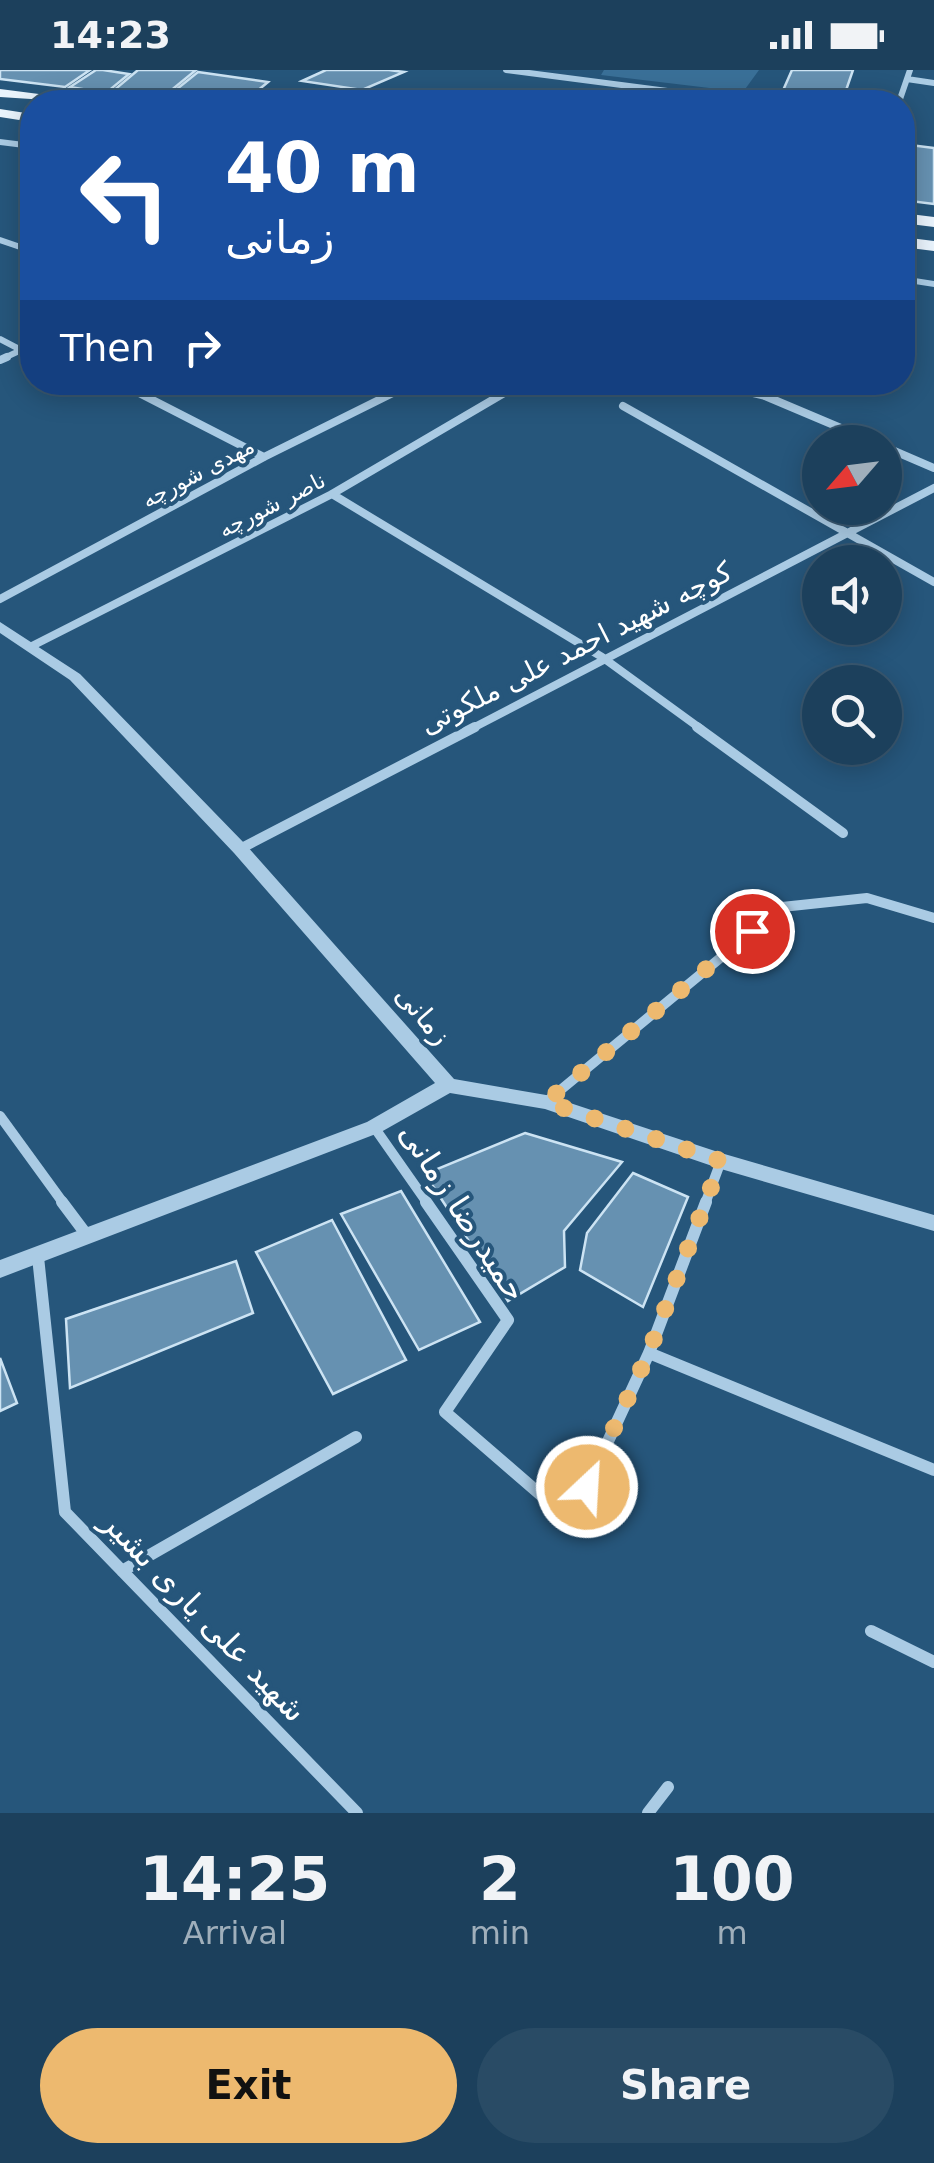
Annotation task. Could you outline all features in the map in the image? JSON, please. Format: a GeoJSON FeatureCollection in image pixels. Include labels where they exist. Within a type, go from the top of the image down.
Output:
{"type":"FeatureCollection","features":[{"type":"Feature","properties":{"kind":"street"},"geometry":{"type":"LineString","coordinates":[[506,70],[660,90]]}},
{"type":"Feature","properties":{"kind":"street"},"geometry":{"type":"LineString","coordinates":[[903,90],[910,70]]}},
{"type":"Feature","properties":{"kind":"street"},"geometry":{"type":"LineString","coordinates":[[907,80],[934,83]]}},
{"type":"Feature","properties":{"kind":"street"},"geometry":{"type":"LineString","coordinates":[[143,395],[264,457]]}},
{"type":"Feature","properties":{"kind":"street","name":"مهدی شورچه"},"geometry":{"type":"LineString","coordinates":[[0,599],[264,457],[389,395]]}},
{"type":"Feature","properties":{"kind":"street","name":"ناصر شورچه"},"geometry":{"type":"LineString","coordinates":[[30,646],[332,494],[501,395]]}},
{"type":"Feature","properties":{"kind":"street"},"geometry":{"type":"LineString","coordinates":[[762,395],[834,425]]}},
{"type":"Feature","properties":{"kind":"street"},"geometry":{"type":"LineString","coordinates":[[623,406],[934,582]]}},
{"type":"Feature","properties":{"kind":"street"},"geometry":{"type":"LineString","coordinates":[[902,454],[934,468]]}},
{"type":"Feature","properties":{"kind":"street","name":"کوچه شهید احمد علی ملکوتی"},"geometry":{"type":"LineString","coordinates":[[240,849],[602,657],[934,488]]}},
{"type":"Feature","properties":{"kind":"street"},"geometry":{"type":"LineString","coordinates":[[332,494],[602,657],[843,833]]}},
{"type":"Feature","properties":{"kind":"street","name":"زمانی"},"geometry":{"type":"LineString","coordinates":[[0,626],[75,676],[240,849],[448,1084],[546,1102],[721,1161],[934,1222]]}},
{"type":"Feature","properties":{"kind":"street"},"geometry":{"type":"LineString","coordinates":[[546,1102],[782,906],[867,898],[934,918]]}},
{"type":"Feature","properties":{"kind":"street"},"geometry":{"type":"LineString","coordinates":[[0,1268],[38,1257],[86,1234],[374,1127],[448,1084]]}},
{"type":"Feature","properties":{"kind":"street"},"geometry":{"type":"LineString","coordinates":[[0,1116],[86,1234]]}},
{"type":"Feature","properties":{"kind":"street","name":"حمیدرضا زمانی"},"geometry":{"type":"LineString","coordinates":[[374,1127],[508,1320],[445,1412],[571,1520],[649,1352],[721,1161]]}},
{"type":"Feature","properties":{"kind":"street","name":"شهید علی یاری بشیر"},"geometry":{"type":"LineString","coordinates":[[38,1257],[65,1512],[357,1813]]}},
{"type":"Feature","properties":{"kind":"street"},"geometry":{"type":"LineString","coordinates":[[649,1352],[934,1470]]}},
{"type":"Feature","properties":{"kind":"street"},"geometry":{"type":"LineString","coordinates":[[122,1571],[356,1437]]}},
{"type":"Feature","properties":{"kind":"street"},"geometry":{"type":"LineString","coordinates":[[871,1631],[934,1662]]}},
{"type":"Feature","properties":{"kind":"street"},"geometry":{"type":"LineString","coordinates":[[648,1813],[668,1787]]}},
{"type":"Feature","properties":{"kind":"shaded area"},"geometry":{"type":"Polygon","coordinates":[[[604,70],[759,70],[744,90],[601,75],[604,70]]]}},
{"type":"Feature","properties":{"kind":"building"},"geometry":{"type":"Polygon","coordinates":[[[0,70],[90,70],[65,87],[0,79],[0,70]]]}},
{"type":"Feature","properties":{"kind":"building"},"geometry":{"type":"Polygon","coordinates":[[[96,70],[129,74],[110,90],[70,87],[96,70]]]}},
{"type":"Feature","properties":{"kind":"building"},"geometry":{"type":"Polygon","coordinates":[[[138,70],[196,70],[172,90],[114,90],[138,70]]]}},
{"type":"Feature","properties":{"kind":"building"},"geometry":{"type":"Polygon","coordinates":[[[326,70],[404,72],[362,90],[302,81],[326,70]]]}},
{"type":"Feature","properties":{"kind":"building"},"geometry":{"type":"Polygon","coordinates":[[[792,70],[853,70],[846,90],[783,90],[792,70]]]}},
{"type":"Feature","properties":{"kind":"building"},"geometry":{"type":"Polygon","coordinates":[[[198,72],[268,82],[258,90],[176,90],[198,72]]]}},
{"type":"Feature","properties":{"kind":"building"},"geometry":{"type":"Polygon","coordinates":[[[915,146],[934,148],[934,204],[915,202],[915,146]]]}},
{"type":"Feature","properties":{"kind":"building"},"geometry":{"type":"Polygon","coordinates":[[[525,1133],[622,1162],[564,1231],[565,1267],[508,1301],[425,1174],[525,1133]]]}},
{"type":"Feature","properties":{"kind":"building"},"geometry":{"type":"Polygon","coordinates":[[[633,1173],[688,1197],[643,1307],[580,1270],[587,1233],[633,1173]]]}},
{"type":"Feature","properties":{"kind":"building"},"geometry":{"type":"Polygon","coordinates":[[[401,1191],[480,1322],[419,1350],[341,1214],[401,1191]]]}},
{"type":"Feature","properties":{"kind":"building"},"geometry":{"type":"Polygon","coordinates":[[[332,1220],[406,1360],[333,1394],[256,1252],[332,1220]]]}},
{"type":"Feature","properties":{"kind":"building"},"geometry":{"type":"Polygon","coordinates":[[[236,1261],[253,1313],[70,1388],[66,1319],[236,1261]]]}},
{"type":"Feature","properties":{"kind":"building"},"geometry":{"type":"Polygon","coordinates":[[[0,1358],[17,1403],[0,1411],[0,1358]]]}},
{"type":"Feature","properties":{"kind":"route"},"geometry":{"type":"LineString","coordinates":[[587,1487],[649,1352],[721,1161],[546,1102],[752,931]]}}]}
